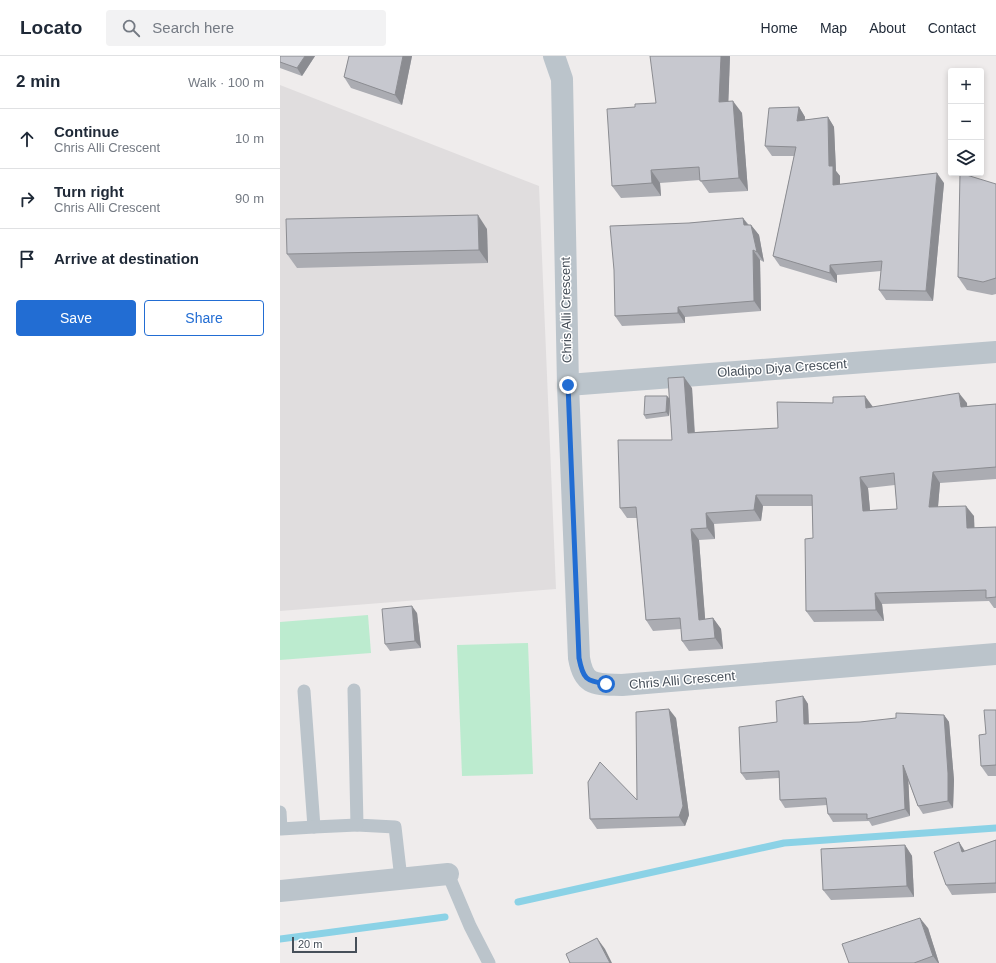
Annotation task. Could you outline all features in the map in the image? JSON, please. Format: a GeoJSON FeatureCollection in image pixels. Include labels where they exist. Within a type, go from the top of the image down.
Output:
{"type":"FeatureCollection","features":[{"type":"Feature","properties":{"kind":"street","name":"Chris Alli Crescent"},"geometry":{"type":"LineString","coordinates":[[554,56],[562,79],[568,385],[579,658],[583,674],[586,679],[606,684],[622,685],[996,654]]}},
{"type":"Feature","properties":{"kind":"street","name":"Oladipo Diya Crescent"},"geometry":{"type":"LineString","coordinates":[[568,385],[996,352]]}},
{"type":"Feature","properties":{"kind":"street"},"geometry":{"type":"LineString","coordinates":[[280,891],[448,874]]}},
{"type":"Feature","properties":{"kind":"lane"},"geometry":{"type":"LineString","coordinates":[[354,690],[357,825]]}},
{"type":"Feature","properties":{"kind":"lane"},"geometry":{"type":"LineString","coordinates":[[304,691],[314,828]]}},
{"type":"Feature","properties":{"kind":"lane"},"geometry":{"type":"LineString","coordinates":[[280,812],[281,829],[357,825],[395,827],[402,879]]}},
{"type":"Feature","properties":{"kind":"lane"},"geometry":{"type":"LineString","coordinates":[[448,874],[470,926],[489,963]]}},
{"type":"Feature","properties":{"kind":"shaded area"},"geometry":{"type":"Polygon","coordinates":[[[280,85],[539,186],[556,589],[280,611],[280,85]]]}},
{"type":"Feature","properties":{"kind":"green space"},"geometry":{"type":"Polygon","coordinates":[[[368,615],[371,653],[280,660],[280,622],[368,615]]]}},
{"type":"Feature","properties":{"kind":"green space"},"geometry":{"type":"Polygon","coordinates":[[[528,643],[533,774],[462,776],[457,645],[528,643]]]}},
{"type":"Feature","properties":{"kind":"building"},"geometry":{"type":"Polygon","coordinates":[[[280,56],[305,56],[297,68],[280,62],[280,56]]]}},
{"type":"Feature","properties":{"kind":"building"},"geometry":{"type":"Polygon","coordinates":[[[349,56],[403,56],[395,95],[344,77],[349,56]]]}},
{"type":"Feature","properties":{"kind":"building"},"geometry":{"type":"Polygon","coordinates":[[[650,56],[721,56],[719,102],[733,101],[739,178],[700,181],[699,167],[651,170],[652,183],[612,186],[607,109],[635,107],[635,104],[656,103],[650,56]]]}},
{"type":"Feature","properties":{"kind":"building"},"geometry":{"type":"Polygon","coordinates":[[[799,107],[797,121],[828,117],[829,166],[833,166],[833,185],[937,173],[926,291],[879,290],[882,261],[830,265],[830,273],[773,256],[796,147],[765,146],[769,108],[799,107]]]}},
{"type":"Feature","properties":{"kind":"building"},"geometry":{"type":"Polygon","coordinates":[[[960,176],[970,176],[996,184],[996,278],[983,282],[958,277],[960,176]]]}},
{"type":"Feature","properties":{"kind":"building"},"geometry":{"type":"Polygon","coordinates":[[[478,215],[479,250],[287,254],[286,219],[478,215]]]}},
{"type":"Feature","properties":{"kind":"building"},"geometry":{"type":"Polygon","coordinates":[[[743,218],[744,225],[751,225],[757,252],[753,250],[754,301],[678,307],[678,313],[615,316],[614,270],[610,226],[689,223],[743,218]]]}},
{"type":"Feature","properties":{"kind":"building"},"geometry":{"type":"Polygon","coordinates":[[[684,377],[688,433],[778,428],[777,402],[833,403],[833,397],[865,396],[866,408],[959,393],[961,407],[996,404],[996,467],[933,472],[929,507],[966,506],[967,528],[996,527],[996,597],[986,598],[986,590],[875,593],[876,610],[806,611],[805,539],[813,538],[812,495],[756,495],[754,510],[706,513],[707,528],[691,529],[699,620],[713,618],[715,638],[682,641],[680,618],[646,620],[636,507],[620,508],[618,440],[672,440],[668,378],[684,377]],[[894,473],[860,477],[863,511],[897,509],[894,473]]]}},
{"type":"Feature","properties":{"kind":"building"},"geometry":{"type":"Polygon","coordinates":[[[645,396],[667,396],[666,412],[644,415],[645,396]]]}},
{"type":"Feature","properties":{"kind":"building"},"geometry":{"type":"Polygon","coordinates":[[[412,606],[415,641],[385,644],[382,609],[412,606]]]}},
{"type":"Feature","properties":{"kind":"building"},"geometry":{"type":"Polygon","coordinates":[[[803,696],[804,724],[860,722],[896,718],[896,713],[944,715],[948,773],[948,801],[918,806],[903,765],[905,809],[867,819],[867,814],[828,814],[826,798],[780,800],[779,771],[741,773],[739,727],[777,722],[776,701],[803,696]]]}},
{"type":"Feature","properties":{"kind":"building"},"geometry":{"type":"Polygon","coordinates":[[[669,709],[683,806],[679,817],[590,819],[588,782],[600,762],[637,800],[636,712],[669,709]]]}},
{"type":"Feature","properties":{"kind":"building"},"geometry":{"type":"Polygon","coordinates":[[[984,710],[996,710],[996,765],[981,766],[979,735],[986,734],[984,710]]]}},
{"type":"Feature","properties":{"kind":"building"},"geometry":{"type":"Polygon","coordinates":[[[996,840],[996,883],[946,885],[934,852],[959,842],[962,852],[996,840]]]}},
{"type":"Feature","properties":{"kind":"building"},"geometry":{"type":"Polygon","coordinates":[[[905,845],[907,886],[823,890],[821,849],[905,845]]]}},
{"type":"Feature","properties":{"kind":"building"},"geometry":{"type":"Polygon","coordinates":[[[920,918],[933,956],[914,963],[849,963],[842,944],[920,918]]]}},
{"type":"Feature","properties":{"kind":"building"},"geometry":{"type":"Polygon","coordinates":[[[597,938],[610,963],[570,963],[566,954],[597,938]]]}},
{"type":"Feature","properties":{"kind":"waterway"},"geometry":{"type":"LineString","coordinates":[[518,902],[784,843],[996,828]]}},
{"type":"Feature","properties":{"kind":"waterway"},"geometry":{"type":"LineString","coordinates":[[280,939],[445,917]]}},
{"type":"Feature","properties":{"kind":"route"},"geometry":{"type":"LineString","coordinates":[[568,385],[579,658],[583,674],[586,679],[593,682],[606,684]]}}]}
